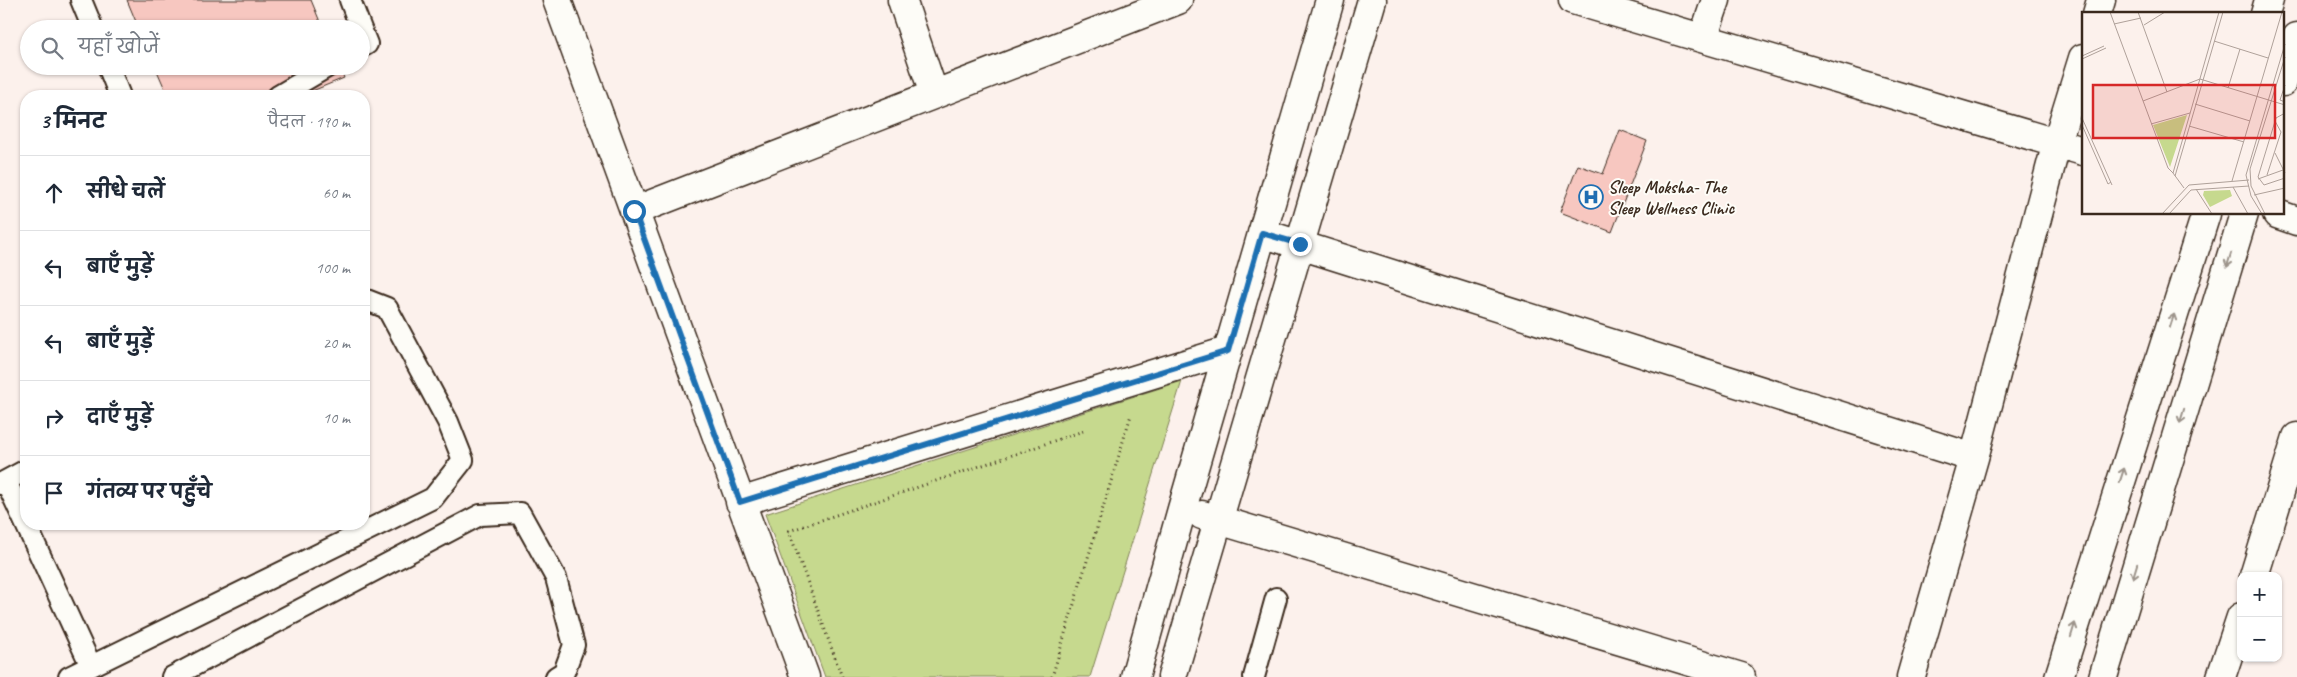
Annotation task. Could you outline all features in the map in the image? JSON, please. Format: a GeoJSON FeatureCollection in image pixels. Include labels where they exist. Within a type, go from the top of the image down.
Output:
{"type":"FeatureCollection","features":[{"type":"Feature","properties":{"kind":"street"},"geometry":{"type":"LineString","coordinates":[[557,0],[805,677]]}},
{"type":"Feature","properties":{"kind":"street"},"geometry":{"type":"LineString","coordinates":[[902,0],[934,94]]}},
{"type":"Feature","properties":{"kind":"street"},"geometry":{"type":"LineString","coordinates":[[634,211],[934,94],[1142,6],[1178,0]]}},
{"type":"Feature","properties":{"kind":"street"},"geometry":{"type":"LineString","coordinates":[[1135,677],[1330,0]]}},
{"type":"Feature","properties":{"kind":"street"},"geometry":{"type":"LineString","coordinates":[[1172,677],[1372,0]]}},
{"type":"Feature","properties":{"kind":"street"},"geometry":{"type":"LineString","coordinates":[[1573,0],[2082,151]]}},
{"type":"Feature","properties":{"kind":"street"},"geometry":{"type":"LineString","coordinates":[[1703,38],[1716,0]]}},
{"type":"Feature","properties":{"kind":"street"},"geometry":{"type":"LineString","coordinates":[[2284,79],[2297,37]]}},
{"type":"Feature","properties":{"kind":"street"},"geometry":{"type":"LineString","coordinates":[[1911,677],[1974,458],[2057,142],[2082,61]]}},
{"type":"Feature","properties":{"kind":"street"},"geometry":{"type":"LineString","coordinates":[[2059,677],[2206,215]]}},
{"type":"Feature","properties":{"kind":"street"},"geometry":{"type":"LineString","coordinates":[[2103,677],[2244,215]]}},
{"type":"Feature","properties":{"kind":"street"},"geometry":{"type":"LineString","coordinates":[[2280,215],[2297,220]]}},
{"type":"Feature","properties":{"kind":"street"},"geometry":{"type":"LineString","coordinates":[[1262,233],[1974,458]]}},
{"type":"Feature","properties":{"kind":"street"},"geometry":{"type":"LineString","coordinates":[[740,502],[1228,351]]}},
{"type":"Feature","properties":{"kind":"street"},"geometry":{"type":"LineString","coordinates":[[2255,572],[2295,457]]}},
{"type":"Feature","properties":{"kind":"street"},"geometry":{"type":"LineString","coordinates":[[1182,509],[1741,677]]}},
{"type":"Feature","properties":{"kind":"street"},"geometry":{"type":"LineString","coordinates":[[2221,677],[2237,629]]}},
{"type":"Feature","properties":{"kind":"lane"},"geometry":{"type":"LineString","coordinates":[[81,0],[89,20]]}},
{"type":"Feature","properties":{"kind":"lane"},"geometry":{"type":"LineString","coordinates":[[350,0],[358,20]]}},
{"type":"Feature","properties":{"kind":"lane"},"geometry":{"type":"LineString","coordinates":[[112,75],[118,90]]}},
{"type":"Feature","properties":{"kind":"lane"},"geometry":{"type":"LineString","coordinates":[[288,90],[314,75]]}},
{"type":"Feature","properties":{"kind":"lane"},"geometry":{"type":"LineString","coordinates":[[370,301],[387,308],[448,422],[463,460],[433,498],[370,529]]}},
{"type":"Feature","properties":{"kind":"lane"},"geometry":{"type":"LineString","coordinates":[[20,473],[3,482],[20,518]]}},
{"type":"Feature","properties":{"kind":"lane"},"geometry":{"type":"LineString","coordinates":[[172,677],[480,515],[520,513],[556,578],[574,645],[564,672],[556,677]]}},
{"type":"Feature","properties":{"kind":"lane"},"geometry":{"type":"LineString","coordinates":[[26,530],[91,666]]}},
{"type":"Feature","properties":{"kind":"lane"},"geometry":{"type":"LineString","coordinates":[[69,677],[368,530]]}},
{"type":"Feature","properties":{"kind":"lane"},"geometry":{"type":"LineString","coordinates":[[1254,677],[1276,598]]}},
{"type":"Feature","properties":{"kind":"path"},"geometry":{"type":"LineString","coordinates":[[1052,677],[1132,415],[1122,418]]}},
{"type":"Feature","properties":{"kind":"path"},"geometry":{"type":"LineString","coordinates":[[842,677],[789,531],[1085,431]]}},
{"type":"Feature","properties":{"kind":"green space"},"geometry":{"type":"Polygon","coordinates":[[[1182,381],[1090,677],[825,677],[765,514],[1182,381]]]}},
{"type":"Feature","properties":{"kind":"building"},"geometry":{"type":"Polygon","coordinates":[[[127,0],[311,0],[319,20],[135,20],[127,0]]]}},
{"type":"Feature","properties":{"kind":"building"},"geometry":{"type":"Polygon","coordinates":[[[159,75],[343,75],[344,78],[315,90],[165,90],[159,75]]]}},
{"type":"Feature","properties":{"kind":"building"},"geometry":{"type":"Polygon","coordinates":[[[1620,130],[1647,141],[1612,232],[1560,212],[1578,165],[1603,174],[1620,130]]]}},
{"type":"Feature","properties":{"kind":"place","name":"Sleep Moksha- The Sleep Wellness Clinic"},"geometry":{"type":"Point","coordinates":[1591,197]}},
{"type":"Feature","properties":{"kind":"route"},"geometry":{"type":"LineString","coordinates":[[634,211],[740,502],[1228,351],[1262,233],[1300,244]]}}]}
